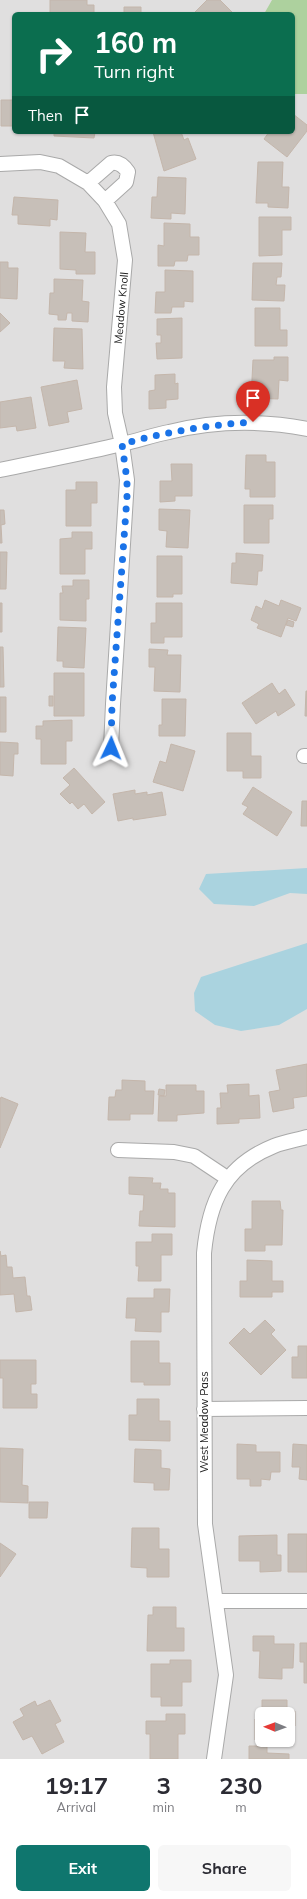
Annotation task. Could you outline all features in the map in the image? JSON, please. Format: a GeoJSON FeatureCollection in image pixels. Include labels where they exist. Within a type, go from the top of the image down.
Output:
{"type":"FeatureCollection","features":[{"type":"Feature","properties":{"kind":"street","name":"Meadow Knoll"},"geometry":{"type":"LineString","coordinates":[[0,164],[40,162],[59,166],[88,183],[105,201],[119,224],[125,260],[114,387],[115,413],[122,444],[127,480],[127,497],[112,704],[111,748]]}},
{"type":"Feature","properties":{"kind":"street"},"geometry":{"type":"LineString","coordinates":[[88,183],[111,163],[115,162],[123,165],[128,172],[126,182],[105,201]]}},
{"type":"Feature","properties":{"kind":"street"},"geometry":{"type":"LineString","coordinates":[[0,470],[122,444],[170,432],[217,424],[253,422],[285,424],[307,428]]}},
{"type":"Feature","properties":{"kind":"street","name":"West Meadow Pass"},"geometry":{"type":"LineString","coordinates":[[214,1759],[226,1675],[205,1524],[204,1253],[206,1228],[218,1193],[227,1178],[254,1155],[275,1145],[307,1137]]}},
{"type":"Feature","properties":{"kind":"street"},"geometry":{"type":"LineString","coordinates":[[118,1150],[174,1152],[194,1156],[227,1178]]}},
{"type":"Feature","properties":{"kind":"street"},"geometry":{"type":"LineString","coordinates":[[204,1408],[307,1408]]}},
{"type":"Feature","properties":{"kind":"street"},"geometry":{"type":"LineString","coordinates":[[216,1601],[307,1602]]}},
{"type":"Feature","properties":{"kind":"shaded area"},"geometry":{"type":"Polygon","coordinates":[[[0,0],[307,0],[307,1759],[0,1759],[0,0]]]}},
{"type":"Feature","properties":{"kind":"green space"},"geometry":{"type":"Polygon","coordinates":[[[272,0],[307,0],[307,94],[295,94],[295,12],[265,12],[272,0]]]}},
{"type":"Feature","properties":{"kind":"water"},"geometry":{"type":"Polygon","coordinates":[[[307,868],[307,894],[290,893],[254,906],[214,904],[199,889],[206,874],[307,868]]]}},
{"type":"Feature","properties":{"kind":"water"},"geometry":{"type":"Polygon","coordinates":[[[307,943],[307,1009],[279,1025],[241,1031],[215,1025],[195,1011],[194,993],[201,977],[307,943]]]}},
{"type":"Feature","properties":{"kind":"building"},"geometry":{"type":"Polygon","coordinates":[[[50,0],[87,0],[87,5],[94,5],[94,12],[50,12],[50,0]]]}},
{"type":"Feature","properties":{"kind":"building"},"geometry":{"type":"Polygon","coordinates":[[[207,0],[220,0],[232,12],[195,12],[207,0]]]}},
{"type":"Feature","properties":{"kind":"building"},"geometry":{"type":"Polygon","coordinates":[[[124,7],[141,7],[141,12],[124,12],[124,7]]]}},
{"type":"Feature","properties":{"kind":"building"},"geometry":{"type":"Polygon","coordinates":[[[1,100],[12,100],[12,126],[1,126],[1,100]]]}},
{"type":"Feature","properties":{"kind":"building"},"geometry":{"type":"Polygon","coordinates":[[[295,116],[307,125],[307,131],[287,157],[264,139],[268,134],[295,134],[295,116]]]}},
{"type":"Feature","properties":{"kind":"building"},"geometry":{"type":"Polygon","coordinates":[[[54,134],[95,134],[94,138],[54,136],[54,134]]]}},
{"type":"Feature","properties":{"kind":"building"},"geometry":{"type":"Polygon","coordinates":[[[154,134],[182,134],[184,140],[188,138],[196,159],[164,171],[154,134]]]}},
{"type":"Feature","properties":{"kind":"building"},"geometry":{"type":"Polygon","coordinates":[[[258,162],[283,162],[282,187],[289,187],[288,208],[268,207],[268,203],[256,203],[258,162]]]}},
{"type":"Feature","properties":{"kind":"building"},"geometry":{"type":"Polygon","coordinates":[[[158,177],[186,178],[185,214],[171,213],[171,219],[151,218],[152,197],[157,197],[158,177]]]}},
{"type":"Feature","properties":{"kind":"building"},"geometry":{"type":"Polygon","coordinates":[[[14,197],[58,200],[57,220],[50,219],[50,226],[18,224],[18,215],[12,215],[14,197]]]}},
{"type":"Feature","properties":{"kind":"building"},"geometry":{"type":"Polygon","coordinates":[[[259,217],[291,217],[291,230],[282,230],[282,255],[259,256],[259,217]]]}},
{"type":"Feature","properties":{"kind":"building"},"geometry":{"type":"Polygon","coordinates":[[[164,223],[190,224],[190,237],[199,237],[199,255],[188,255],[187,261],[175,261],[174,266],[158,266],[158,245],[164,246],[164,223]]]}},
{"type":"Feature","properties":{"kind":"building"},"geometry":{"type":"Polygon","coordinates":[[[60,232],[86,233],[85,252],[95,252],[95,274],[76,274],[76,270],[60,269],[60,232]]]}},
{"type":"Feature","properties":{"kind":"building"},"geometry":{"type":"Polygon","coordinates":[[[0,262],[8,262],[8,268],[18,268],[17,299],[0,298],[0,262]]]}},
{"type":"Feature","properties":{"kind":"building"},"geometry":{"type":"Polygon","coordinates":[[[253,263],[282,263],[281,277],[277,277],[276,285],[285,285],[284,301],[252,300],[253,263]]]}},
{"type":"Feature","properties":{"kind":"building"},"geometry":{"type":"Polygon","coordinates":[[[165,270],[193,271],[193,302],[184,301],[184,307],[172,307],[171,313],[155,313],[156,292],[165,292],[165,270]]]}},
{"type":"Feature","properties":{"kind":"building"},"geometry":{"type":"Polygon","coordinates":[[[54,279],[83,280],[82,301],[89,302],[88,322],[72,321],[72,313],[67,313],[66,320],[58,320],[58,315],[49,314],[50,293],[54,293],[54,279]]]}},
{"type":"Feature","properties":{"kind":"building"},"geometry":{"type":"Polygon","coordinates":[[[255,308],[280,308],[280,330],[287,330],[287,346],[255,346],[255,308]]]}},
{"type":"Feature","properties":{"kind":"building"},"geometry":{"type":"Polygon","coordinates":[[[0,313],[10,323],[0,332],[0,313]]]}},
{"type":"Feature","properties":{"kind":"building"},"geometry":{"type":"Polygon","coordinates":[[[182,318],[182,358],[157,359],[156,343],[161,343],[161,335],[157,335],[157,319],[182,318]]]}},
{"type":"Feature","properties":{"kind":"building"},"geometry":{"type":"Polygon","coordinates":[[[54,328],[82,329],[83,369],[64,368],[65,361],[53,361],[54,328]]]}},
{"type":"Feature","properties":{"kind":"building"},"geometry":{"type":"Polygon","coordinates":[[[274,357],[288,357],[288,381],[279,380],[278,399],[251,398],[253,360],[274,360],[274,357]]]}},
{"type":"Feature","properties":{"kind":"building"},"geometry":{"type":"Polygon","coordinates":[[[175,374],[175,384],[178,383],[178,399],[166,400],[166,408],[149,409],[149,391],[155,390],[155,375],[175,374]]]}},
{"type":"Feature","properties":{"kind":"building"},"geometry":{"type":"Polygon","coordinates":[[[77,380],[82,409],[67,412],[69,422],[49,426],[41,387],[77,380]]]}},
{"type":"Feature","properties":{"kind":"building"},"geometry":{"type":"Polygon","coordinates":[[[31,397],[36,428],[17,431],[16,426],[0,428],[0,402],[31,397]]]}},
{"type":"Feature","properties":{"kind":"building"},"geometry":{"type":"Polygon","coordinates":[[[246,455],[266,455],[266,462],[275,462],[275,497],[250,497],[250,489],[245,489],[246,455]]]}},
{"type":"Feature","properties":{"kind":"building"},"geometry":{"type":"Polygon","coordinates":[[[171,464],[192,464],[192,496],[175,496],[175,501],[160,502],[160,481],[172,481],[171,464]]]}},
{"type":"Feature","properties":{"kind":"building"},"geometry":{"type":"Polygon","coordinates":[[[76,482],[97,482],[97,503],[91,503],[91,526],[66,526],[66,490],[76,490],[76,482]]]}},
{"type":"Feature","properties":{"kind":"building"},"geometry":{"type":"Polygon","coordinates":[[[244,505],[273,505],[273,519],[269,519],[269,543],[244,543],[244,505]]]}},
{"type":"Feature","properties":{"kind":"building"},"geometry":{"type":"Polygon","coordinates":[[[159,509],[190,510],[188,548],[166,547],[167,531],[159,530],[159,509]]]}},
{"type":"Feature","properties":{"kind":"building"},"geometry":{"type":"Polygon","coordinates":[[[0,510],[4,510],[5,524],[1,525],[2,543],[0,543],[0,510]]]}},
{"type":"Feature","properties":{"kind":"building"},"geometry":{"type":"Polygon","coordinates":[[[72,532],[92,532],[92,549],[85,549],[85,574],[60,574],[60,539],[72,538],[72,532]]]}},
{"type":"Feature","properties":{"kind":"building"},"geometry":{"type":"Polygon","coordinates":[[[0,552],[7,552],[6,589],[0,589],[0,552]]]}},
{"type":"Feature","properties":{"kind":"building"},"geometry":{"type":"Polygon","coordinates":[[[236,553],[263,555],[262,571],[258,571],[257,585],[231,583],[232,563],[236,563],[236,553]]]}},
{"type":"Feature","properties":{"kind":"building"},"geometry":{"type":"Polygon","coordinates":[[[157,556],[182,556],[182,594],[173,594],[173,597],[157,597],[157,556]]]}},
{"type":"Feature","properties":{"kind":"building"},"geometry":{"type":"Polygon","coordinates":[[[73,580],[89,580],[89,599],[86,599],[86,621],[60,620],[60,593],[63,593],[62,586],[73,586],[73,580]]]}},
{"type":"Feature","properties":{"kind":"building"},"geometry":{"type":"Polygon","coordinates":[[[265,600],[279,606],[281,600],[301,608],[296,621],[288,618],[281,637],[257,628],[259,624],[251,620],[256,606],[262,609],[265,600]]]}},
{"type":"Feature","properties":{"kind":"building"},"geometry":{"type":"Polygon","coordinates":[[[0,603],[2,603],[2,632],[0,632],[0,603]]]}},
{"type":"Feature","properties":{"kind":"building"},"geometry":{"type":"Polygon","coordinates":[[[156,603],[182,603],[182,637],[164,637],[164,643],[151,643],[151,623],[156,623],[156,603]]]}},
{"type":"Feature","properties":{"kind":"building"},"geometry":{"type":"Polygon","coordinates":[[[288,620],[294,622],[293,627],[286,625],[288,620]]]}},
{"type":"Feature","properties":{"kind":"building"},"geometry":{"type":"Polygon","coordinates":[[[58,627],[86,628],[84,668],[63,667],[63,661],[57,661],[58,627]]]}},
{"type":"Feature","properties":{"kind":"building"},"geometry":{"type":"Polygon","coordinates":[[[0,647],[3,647],[4,687],[0,687],[0,647]]]}},
{"type":"Feature","properties":{"kind":"building"},"geometry":{"type":"Polygon","coordinates":[[[149,649],[168,650],[167,655],[181,655],[180,692],[154,691],[155,667],[149,667],[149,649]]]}},
{"type":"Feature","properties":{"kind":"building"},"geometry":{"type":"Polygon","coordinates":[[[54,673],[84,673],[84,716],[54,716],[54,673]]]}},
{"type":"Feature","properties":{"kind":"building"},"geometry":{"type":"Polygon","coordinates":[[[272,683],[279,694],[285,689],[295,705],[278,716],[276,711],[256,724],[242,703],[272,683]]]}},
{"type":"Feature","properties":{"kind":"building"},"geometry":{"type":"Polygon","coordinates":[[[306,691],[307,716],[305,716],[306,691]]]}},
{"type":"Feature","properties":{"kind":"building"},"geometry":{"type":"Polygon","coordinates":[[[49,696],[53,696],[53,706],[49,706],[49,696]]]}},
{"type":"Feature","properties":{"kind":"building"},"geometry":{"type":"Polygon","coordinates":[[[0,697],[6,697],[6,732],[0,732],[0,697]]]}},
{"type":"Feature","properties":{"kind":"building"},"geometry":{"type":"Polygon","coordinates":[[[162,699],[186,699],[185,736],[159,736],[159,725],[162,725],[162,699]]]}},
{"type":"Feature","properties":{"kind":"building"},"geometry":{"type":"Polygon","coordinates":[[[72,720],[72,741],[66,741],[66,764],[41,764],[41,739],[36,739],[36,726],[43,726],[43,721],[72,720]]]}},
{"type":"Feature","properties":{"kind":"building"},"geometry":{"type":"Polygon","coordinates":[[[227,733],[251,733],[251,756],[261,756],[261,778],[243,778],[243,771],[227,771],[227,733]]]}},
{"type":"Feature","properties":{"kind":"building"},"geometry":{"type":"Polygon","coordinates":[[[0,742],[18,743],[18,754],[14,754],[13,776],[0,775],[0,742]]]}},
{"type":"Feature","properties":{"kind":"building"},"geometry":{"type":"Polygon","coordinates":[[[171,744],[195,751],[183,791],[153,782],[160,761],[166,763],[171,744]]]}},
{"type":"Feature","properties":{"kind":"building"},"geometry":{"type":"Polygon","coordinates":[[[74,768],[105,802],[92,814],[84,804],[78,809],[72,802],[70,804],[60,794],[70,785],[63,778],[74,768]]]}},
{"type":"Feature","properties":{"kind":"building"},"geometry":{"type":"Polygon","coordinates":[[[253,787],[292,812],[277,836],[243,814],[248,807],[242,804],[253,787]]]}},
{"type":"Feature","properties":{"kind":"building"},"geometry":{"type":"Polygon","coordinates":[[[135,790],[135,794],[147,792],[147,795],[162,792],[166,815],[118,821],[113,794],[135,790]]]}},
{"type":"Feature","properties":{"kind":"building"},"geometry":{"type":"Polygon","coordinates":[[[302,801],[307,801],[307,826],[301,826],[302,801]]]}},
{"type":"Feature","properties":{"kind":"building"},"geometry":{"type":"Polygon","coordinates":[[[307,1064],[307,1096],[293,1098],[294,1108],[273,1112],[269,1092],[280,1090],[276,1070],[307,1064]]]}},
{"type":"Feature","properties":{"kind":"building"},"geometry":{"type":"Polygon","coordinates":[[[122,1080],[145,1081],[145,1091],[154,1091],[153,1114],[130,1114],[130,1120],[108,1120],[109,1097],[115,1097],[116,1090],[122,1090],[122,1080]]]}},
{"type":"Feature","properties":{"kind":"building"},"geometry":{"type":"Polygon","coordinates":[[[249,1084],[249,1096],[259,1095],[260,1118],[239,1119],[239,1123],[217,1124],[217,1108],[221,1108],[220,1093],[228,1093],[227,1085],[249,1084]]]}},
{"type":"Feature","properties":{"kind":"building"},"geometry":{"type":"Polygon","coordinates":[[[166,1085],[196,1085],[196,1091],[204,1091],[204,1113],[177,1115],[177,1121],[158,1121],[159,1096],[166,1096],[166,1085]]]}},
{"type":"Feature","properties":{"kind":"building"},"geometry":{"type":"Polygon","coordinates":[[[159,1089],[165,1090],[164,1096],[158,1095],[159,1089]]]}},
{"type":"Feature","properties":{"kind":"building"},"geometry":{"type":"Polygon","coordinates":[[[1,1097],[18,1104],[0,1148],[0,1100],[1,1097]]]}},
{"type":"Feature","properties":{"kind":"building"},"geometry":{"type":"Polygon","coordinates":[[[129,1177],[153,1178],[152,1183],[161,1183],[160,1189],[168,1189],[168,1193],[175,1193],[175,1227],[139,1226],[140,1211],[143,1211],[144,1195],[129,1194],[129,1177]]]}},
{"type":"Feature","properties":{"kind":"building"},"geometry":{"type":"Polygon","coordinates":[[[252,1201],[280,1201],[281,1210],[283,1210],[282,1245],[265,1245],[265,1251],[245,1251],[245,1229],[252,1229],[252,1201]]]}},
{"type":"Feature","properties":{"kind":"building"},"geometry":{"type":"Polygon","coordinates":[[[152,1234],[172,1234],[172,1255],[161,1255],[161,1281],[138,1281],[139,1266],[136,1266],[136,1242],[152,1242],[152,1234]]]}},
{"type":"Feature","properties":{"kind":"building"},"geometry":{"type":"Polygon","coordinates":[[[0,1251],[1,1256],[6,1255],[7,1267],[12,1267],[13,1278],[25,1277],[27,1296],[30,1296],[32,1310],[16,1312],[14,1294],[0,1295],[0,1251]]]}},
{"type":"Feature","properties":{"kind":"building"},"geometry":{"type":"Polygon","coordinates":[[[247,1260],[272,1261],[272,1281],[283,1281],[283,1292],[272,1292],[272,1297],[240,1297],[240,1281],[247,1281],[247,1260]]]}},
{"type":"Feature","properties":{"kind":"building"},"geometry":{"type":"Polygon","coordinates":[[[154,1289],[170,1289],[169,1312],[161,1312],[161,1332],[135,1331],[136,1318],[126,1318],[127,1298],[154,1298],[154,1289]]]}},
{"type":"Feature","properties":{"kind":"building"},"geometry":{"type":"Polygon","coordinates":[[[265,1320],[275,1330],[271,1334],[286,1350],[261,1375],[229,1343],[244,1328],[250,1334],[265,1320]]]}},
{"type":"Feature","properties":{"kind":"building"},"geometry":{"type":"Polygon","coordinates":[[[131,1341],[159,1341],[159,1363],[170,1363],[170,1385],[144,1385],[144,1382],[131,1382],[131,1341]]]}},
{"type":"Feature","properties":{"kind":"building"},"geometry":{"type":"Polygon","coordinates":[[[298,1346],[307,1346],[307,1378],[292,1378],[292,1357],[298,1357],[298,1346]]]}},
{"type":"Feature","properties":{"kind":"building"},"geometry":{"type":"Polygon","coordinates":[[[0,1360],[36,1360],[36,1384],[31,1384],[31,1394],[37,1394],[37,1408],[3,1408],[3,1378],[0,1378],[0,1360]]]}},
{"type":"Feature","properties":{"kind":"building"},"geometry":{"type":"Polygon","coordinates":[[[137,1399],[159,1399],[159,1421],[170,1421],[170,1441],[129,1440],[129,1415],[137,1415],[137,1399]]]}},
{"type":"Feature","properties":{"kind":"building"},"geometry":{"type":"Polygon","coordinates":[[[237,1444],[256,1445],[256,1452],[280,1452],[280,1472],[271,1472],[270,1480],[261,1479],[261,1486],[250,1486],[250,1479],[237,1479],[237,1444]]]}},
{"type":"Feature","properties":{"kind":"building"},"geometry":{"type":"Polygon","coordinates":[[[293,1444],[307,1445],[307,1480],[299,1479],[300,1467],[292,1467],[293,1444]]]}},
{"type":"Feature","properties":{"kind":"building"},"geometry":{"type":"Polygon","coordinates":[[[0,1448],[23,1449],[22,1485],[28,1486],[28,1503],[0,1502],[0,1448]]]}},
{"type":"Feature","properties":{"kind":"building"},"geometry":{"type":"Polygon","coordinates":[[[135,1449],[161,1450],[161,1468],[170,1469],[169,1490],[154,1490],[154,1483],[134,1482],[135,1449]]]}},
{"type":"Feature","properties":{"kind":"building"},"geometry":{"type":"Polygon","coordinates":[[[29,1502],[48,1502],[47,1518],[29,1518],[29,1502]]]}},
{"type":"Feature","properties":{"kind":"building"},"geometry":{"type":"Polygon","coordinates":[[[132,1528],[159,1528],[159,1549],[169,1549],[169,1577],[147,1577],[147,1568],[131,1567],[132,1528]]]}},
{"type":"Feature","properties":{"kind":"building"},"geometry":{"type":"Polygon","coordinates":[[[288,1534],[307,1534],[307,1572],[288,1572],[288,1534]]]}},
{"type":"Feature","properties":{"kind":"building"},"geometry":{"type":"Polygon","coordinates":[[[277,1535],[277,1555],[281,1555],[281,1571],[260,1572],[260,1561],[239,1561],[239,1536],[277,1535]]]}},
{"type":"Feature","properties":{"kind":"building"},"geometry":{"type":"Polygon","coordinates":[[[0,1543],[16,1554],[0,1577],[0,1543]]]}},
{"type":"Feature","properties":{"kind":"building"},"geometry":{"type":"Polygon","coordinates":[[[153,1607],[176,1607],[176,1628],[184,1628],[184,1651],[147,1651],[148,1615],[153,1615],[153,1607]]]}},
{"type":"Feature","properties":{"kind":"building"},"geometry":{"type":"Polygon","coordinates":[[[253,1636],[274,1636],[274,1644],[294,1644],[293,1668],[282,1668],[282,1679],[259,1678],[260,1651],[253,1651],[253,1636]]]}},
{"type":"Feature","properties":{"kind":"building"},"geometry":{"type":"Polygon","coordinates":[[[300,1643],[307,1643],[307,1683],[304,1683],[304,1662],[300,1662],[300,1643]]]}},
{"type":"Feature","properties":{"kind":"building"},"geometry":{"type":"Polygon","coordinates":[[[170,1660],[191,1660],[191,1682],[182,1682],[182,1706],[161,1706],[161,1697],[151,1697],[151,1664],[170,1664],[170,1660]]]}},
{"type":"Feature","properties":{"kind":"building"},"geometry":{"type":"Polygon","coordinates":[[[50,1700],[61,1721],[55,1724],[64,1742],[42,1754],[32,1736],[23,1740],[13,1722],[24,1716],[20,1709],[35,1701],[37,1706],[50,1700]]]}},
{"type":"Feature","properties":{"kind":"building"},"geometry":{"type":"Polygon","coordinates":[[[262,1700],[287,1700],[287,1707],[262,1707],[262,1700]]]}},
{"type":"Feature","properties":{"kind":"building"},"geometry":{"type":"Polygon","coordinates":[[[166,1714],[185,1714],[185,1734],[178,1734],[178,1759],[150,1759],[150,1734],[146,1734],[146,1721],[166,1721],[166,1714]]]}},
{"type":"Feature","properties":{"kind":"building"},"geometry":{"type":"Polygon","coordinates":[[[249,1746],[267,1747],[267,1753],[289,1754],[289,1759],[249,1759],[249,1746]]]}},
{"type":"Feature","properties":{"kind":"route"},"geometry":{"type":"LineString","coordinates":[[111,748],[112,704],[127,497],[127,480],[122,444],[170,432],[217,424],[253,422]]}}]}
